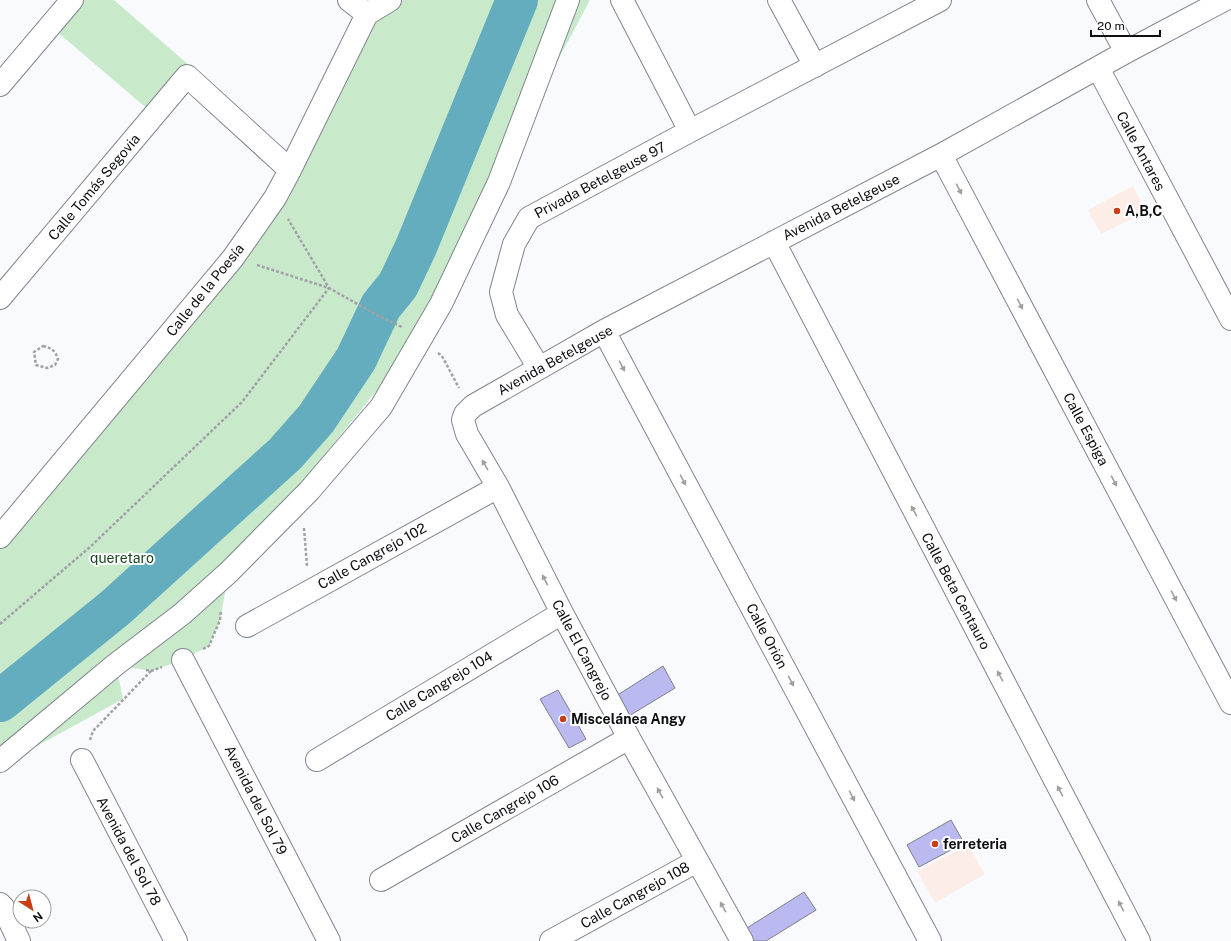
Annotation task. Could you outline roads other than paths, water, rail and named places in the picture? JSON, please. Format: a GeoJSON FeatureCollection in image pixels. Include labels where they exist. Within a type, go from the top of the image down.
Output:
{"type":"FeatureCollection","features":[{"type":"Feature","properties":{"kind":"street"},"geometry":{"type":"LineString","coordinates":[[0,85],[72,0]]}},
{"type":"Feature","properties":{"kind":"street"},"geometry":{"type":"LineString","coordinates":[[349,0],[366,14],[390,0]]}},
{"type":"Feature","properties":{"kind":"street"},"geometry":{"type":"LineString","coordinates":[[0,760],[115,665],[182,614],[229,572],[308,491],[380,407],[412,332],[441,304],[499,182],[568,0]]}},
{"type":"Feature","properties":{"kind":"street"},"geometry":{"type":"LineString","coordinates":[[622,0],[690,131]]}},
{"type":"Feature","properties":{"kind":"street"},"geometry":{"type":"LineString","coordinates":[[779,0],[815,66]]}},
{"type":"Feature","properties":{"kind":"street","name":"Privada Betelgeuse 97"},"geometry":{"type":"LineString","coordinates":[[539,368],[507,315],[501,292],[514,244],[529,218],[690,131],[940,0]]}},
{"type":"Feature","properties":{"kind":"street"},"geometry":{"type":"LineString","coordinates":[[1098,0],[1126,52]]}},
{"type":"Feature","properties":{"kind":"street","name":"Avenida Betelgeuse"},"geometry":{"type":"LineString","coordinates":[[468,413],[539,368],[604,331],[941,155],[1126,52],[1224,0]]}},
{"type":"Feature","properties":{"kind":"street","name":"Calle de la Poesía"},"geometry":{"type":"LineString","coordinates":[[0,537],[233,258],[275,198],[366,14]]}},
{"type":"Feature","properties":{"kind":"street","name":"Calle Antares"},"geometry":{"type":"LineString","coordinates":[[1098,68],[1231,319]]}},
{"type":"Feature","properties":{"kind":"street","name":"Calle Tomás Segovia"},"geometry":{"type":"LineString","coordinates":[[0,298],[187,76],[290,170]]}},
{"type":"Feature","properties":{"kind":"street","name":"Calle Espiga"},"geometry":{"type":"LineString","coordinates":[[941,155],[1231,703]]}},
{"type":"Feature","properties":{"kind":"street","name":"Calle Beta Centauro"},"geometry":{"type":"LineString","coordinates":[[774,242],[1139,941]]}},
{"type":"Feature","properties":{"kind":"street","name":"Calle Orión"},"geometry":{"type":"LineString","coordinates":[[604,331],[930,941]]}},
{"type":"Feature","properties":{"kind":"street","name":"Calle El Cangrejo"},"geometry":{"type":"LineString","coordinates":[[468,413],[468,434],[498,487],[562,613],[629,738],[742,941]]}},
{"type":"Feature","properties":{"kind":"street","name":"Calle Cangrejo 102"},"geometry":{"type":"LineString","coordinates":[[246,626],[498,487]]}},
{"type":"Feature","properties":{"kind":"street","name":"Calle Cangrejo 104"},"geometry":{"type":"LineString","coordinates":[[317,760],[562,613]]}},
{"type":"Feature","properties":{"kind":"street","name":"Avenida del Sol 79"},"geometry":{"type":"LineString","coordinates":[[183,660],[329,941]]}},
{"type":"Feature","properties":{"kind":"street","name":"Calle Cangrejo 106"},"geometry":{"type":"LineString","coordinates":[[381,880],[629,738]]}},
{"type":"Feature","properties":{"kind":"street","name":"Avenida del Sol 78"},"geometry":{"type":"LineString","coordinates":[[82,760],[176,941]]}},
{"type":"Feature","properties":{"kind":"street","name":"Calle Cangrejo 108"},"geometry":{"type":"LineString","coordinates":[[551,941],[697,861]]}},
{"type":"Feature","properties":{"kind":"street"},"geometry":{"type":"LineString","coordinates":[[0,904],[3,907],[19,941]]}},
{"type":"Feature","properties":{"kind":"waterway"},"geometry":{"type":"LineString","coordinates":[[0,701],[115,608],[285,454],[316,419],[356,359],[381,306],[398,285],[416,247],[517,0]]}},
{"type":"Feature","properties":{"kind":"place","name":"A,B,C"},"geometry":{"type":"Point","coordinates":[1117,211]}},
{"type":"Feature","properties":{"kind":"place","name":"Miscelánea Angy"},"geometry":{"type":"Point","coordinates":[563,719]}},
{"type":"Feature","properties":{"kind":"place","name":"ferreteria"},"geometry":{"type":"Point","coordinates":[935,844]}},
{"type":"Feature","properties":{"kind":"park label","name":"queretaro"},"geometry":{"type":"Point","coordinates":[122,558]}}]}
